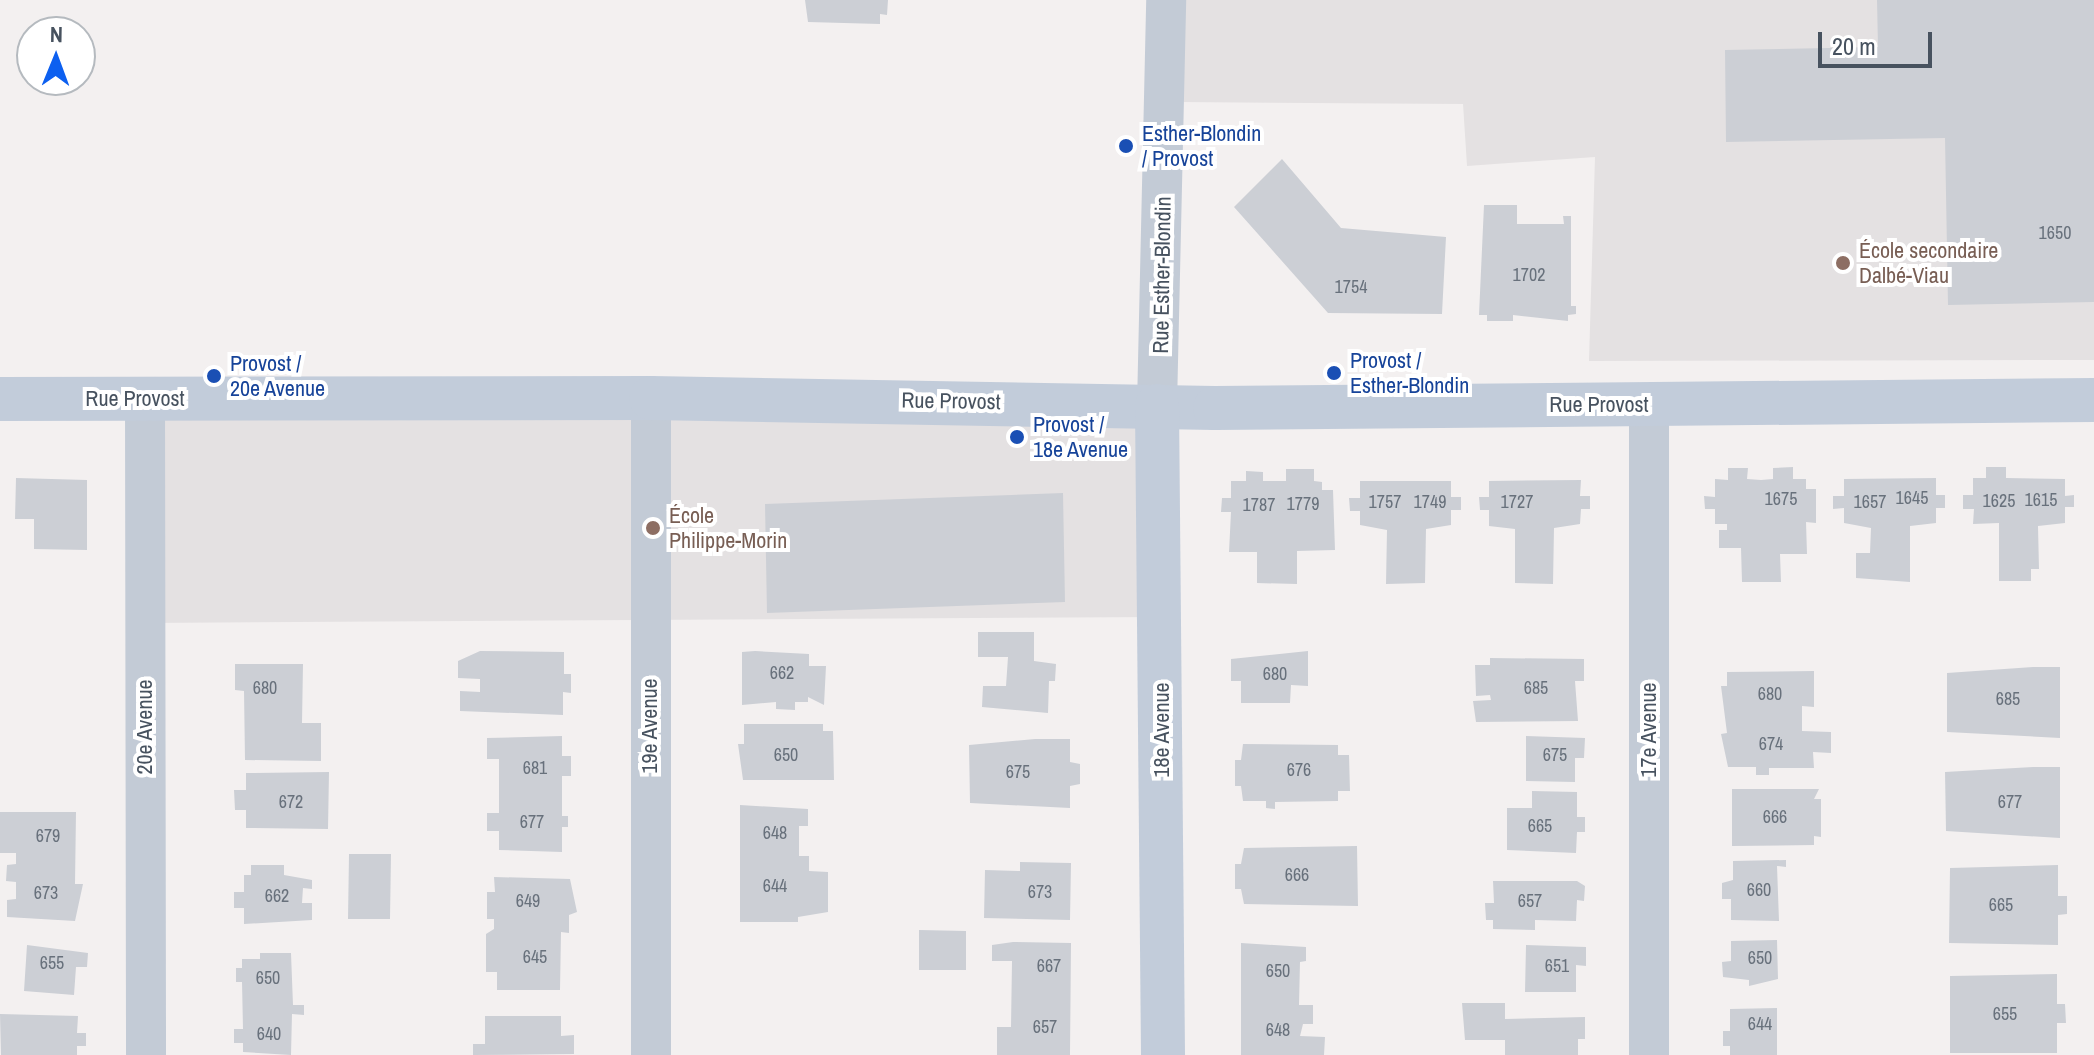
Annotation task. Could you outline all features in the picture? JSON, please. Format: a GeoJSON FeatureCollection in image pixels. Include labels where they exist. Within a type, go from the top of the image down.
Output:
{"type":"FeatureCollection","features":[{"type":"Feature","properties":{"kind":"street","name":"Rue Esther-Blondin"},"geometry":{"type":"LineString","coordinates":[[1157,406],[1166,0]]}},
{"type":"Feature","properties":{"kind":"street","name":"Rue Provost"},"geometry":{"type":"LineString","coordinates":[[0,399],[651,398],[1157,406],[2094,400]]}},
{"type":"Feature","properties":{"kind":"street","name":"19e Avenue"},"geometry":{"type":"LineString","coordinates":[[651,398],[651,1055]]}},
{"type":"Feature","properties":{"kind":"street","name":"20e Avenue"},"geometry":{"type":"LineString","coordinates":[[145,399],[146,1055]]}},
{"type":"Feature","properties":{"kind":"street","name":"17e Avenue"},"geometry":{"type":"LineString","coordinates":[[1649,404],[1649,1055]]}},
{"type":"Feature","properties":{"kind":"street","name":"18e Avenue"},"geometry":{"type":"LineString","coordinates":[[1157,406],[1163,1055]]}},
{"type":"Feature","properties":{"kind":"shaded area","name":"École secondaire Dalbé-Viau"},"geometry":{"type":"Polygon","coordinates":[[[1174,0],[2094,0],[2094,360],[1589,361],[1595,157],[1467,166],[1463,104],[1179,102],[1174,0]]]}},
{"type":"Feature","properties":{"kind":"shaded area","name":"École Philippe-Morin"},"geometry":{"type":"Polygon","coordinates":[[[145,399],[1157,406],[1162,617],[145,623],[145,399]]]}},
{"type":"Feature","properties":{"kind":"building"},"geometry":{"type":"Polygon","coordinates":[[[805,0],[888,0],[887,15],[880,14],[880,24],[808,22],[805,0]]]}},
{"type":"Feature","properties":{"kind":"building","name":"École secondaire Dalbé-Viau"},"geometry":{"type":"Polygon","coordinates":[[[1877,0],[2094,0],[2094,302],[1948,305],[1945,138],[1726,142],[1725,50],[1878,47],[1877,0]]]}},
{"type":"Feature","properties":{"kind":"building"},"geometry":{"type":"Polygon","coordinates":[[[1282,159],[1341,228],[1446,237],[1442,314],[1328,313],[1234,207],[1282,159]]]}},
{"type":"Feature","properties":{"kind":"building"},"geometry":{"type":"Polygon","coordinates":[[[1484,205],[1517,205],[1517,224],[1564,224],[1563,216],[1571,216],[1571,306],[1576,306],[1576,314],[1568,315],[1568,321],[1513,315],[1513,321],[1487,321],[1487,315],[1479,315],[1484,205]]]}},
{"type":"Feature","properties":{"kind":"building"},"geometry":{"type":"Polygon","coordinates":[[[1793,467],[1793,479],[1806,479],[1806,489],[1816,489],[1816,523],[1806,522],[1807,554],[1780,554],[1781,582],[1742,582],[1741,548],[1719,548],[1719,530],[1727,530],[1727,524],[1715,524],[1715,509],[1705,509],[1704,496],[1715,497],[1715,479],[1728,480],[1728,468],[1748,468],[1747,479],[1761,480],[1773,479],[1773,468],[1793,467]]]}},
{"type":"Feature","properties":{"kind":"building"},"geometry":{"type":"Polygon","coordinates":[[[1986,467],[2006,467],[2006,478],[2065,479],[2065,496],[2074,495],[2074,507],[2065,507],[2065,523],[2038,526],[2039,569],[2031,569],[2031,581],[1999,581],[1999,523],[1973,524],[1974,509],[1963,509],[1963,495],[1973,495],[1973,478],[1986,478],[1986,467]]]}},
{"type":"Feature","properties":{"kind":"building"},"geometry":{"type":"Polygon","coordinates":[[[1286,469],[1314,469],[1314,481],[1322,482],[1322,490],[1333,490],[1335,550],[1297,551],[1297,584],[1257,583],[1257,552],[1229,552],[1231,512],[1221,512],[1222,498],[1231,498],[1231,481],[1246,481],[1246,471],[1263,472],[1263,481],[1286,481],[1286,469]]]}},
{"type":"Feature","properties":{"kind":"building"},"geometry":{"type":"Polygon","coordinates":[[[16,478],[87,480],[87,550],[34,549],[34,519],[15,519],[16,478]]]}},
{"type":"Feature","properties":{"kind":"building"},"geometry":{"type":"Polygon","coordinates":[[[1936,478],[1936,495],[1945,495],[1945,508],[1936,508],[1936,523],[1910,526],[1910,582],[1856,578],[1856,553],[1870,553],[1871,528],[1844,523],[1844,508],[1833,509],[1833,496],[1844,496],[1844,479],[1936,478]]]}},
{"type":"Feature","properties":{"kind":"building"},"geometry":{"type":"Polygon","coordinates":[[[1581,480],[1580,496],[1590,496],[1590,509],[1581,509],[1580,524],[1554,528],[1553,584],[1515,583],[1515,529],[1489,526],[1489,510],[1480,510],[1479,497],[1489,497],[1489,481],[1581,480]]]}},
{"type":"Feature","properties":{"kind":"building"},"geometry":{"type":"Polygon","coordinates":[[[1360,481],[1451,481],[1451,497],[1461,497],[1461,510],[1451,510],[1451,525],[1426,529],[1425,583],[1386,584],[1387,530],[1360,525],[1360,511],[1350,511],[1349,498],[1360,498],[1360,481]]]}},
{"type":"Feature","properties":{"kind":"building"},"geometry":{"type":"Polygon","coordinates":[[[1063,493],[1065,602],[767,613],[765,504],[1063,493]]]}},
{"type":"Feature","properties":{"kind":"building"},"geometry":{"type":"Polygon","coordinates":[[[978,632],[1034,632],[1034,661],[1056,664],[1055,681],[1049,681],[1048,713],[982,707],[983,686],[1006,686],[1008,657],[978,657],[978,632]]]}},
{"type":"Feature","properties":{"kind":"building"},"geometry":{"type":"Polygon","coordinates":[[[480,651],[564,652],[564,674],[571,674],[571,693],[563,692],[563,715],[460,711],[460,691],[480,692],[480,679],[458,678],[458,661],[480,651]]]}},
{"type":"Feature","properties":{"kind":"building"},"geometry":{"type":"Polygon","coordinates":[[[1308,651],[1308,686],[1291,685],[1290,703],[1241,703],[1241,681],[1231,681],[1231,659],[1308,651]]]}},
{"type":"Feature","properties":{"kind":"building"},"geometry":{"type":"Polygon","coordinates":[[[742,652],[809,654],[809,666],[826,666],[824,705],[808,697],[808,702],[795,702],[795,710],[776,709],[776,702],[742,705],[742,652]]]}},
{"type":"Feature","properties":{"kind":"building"},"geometry":{"type":"Polygon","coordinates":[[[1490,658],[1584,659],[1584,681],[1575,681],[1578,721],[1476,722],[1473,701],[1491,700],[1490,695],[1476,696],[1475,665],[1490,665],[1490,658]]]}},
{"type":"Feature","properties":{"kind":"building"},"geometry":{"type":"Polygon","coordinates":[[[235,664],[303,664],[302,723],[321,723],[321,761],[245,760],[244,691],[235,690],[235,664]]]}},
{"type":"Feature","properties":{"kind":"building"},"geometry":{"type":"Polygon","coordinates":[[[2060,667],[2060,738],[1947,732],[1947,673],[2060,667]]]}},
{"type":"Feature","properties":{"kind":"building"},"geometry":{"type":"Polygon","coordinates":[[[1814,671],[1814,707],[1802,706],[1802,731],[1831,732],[1831,753],[1813,752],[1814,768],[1769,768],[1769,775],[1756,775],[1756,767],[1728,767],[1721,734],[1727,733],[1721,686],[1727,686],[1727,672],[1814,671]]]}},
{"type":"Feature","properties":{"kind":"building"},"geometry":{"type":"Polygon","coordinates":[[[744,724],[823,724],[823,731],[833,731],[834,780],[743,780],[738,744],[744,744],[744,724]]]}},
{"type":"Feature","properties":{"kind":"building"},"geometry":{"type":"Polygon","coordinates":[[[562,736],[562,756],[571,756],[571,776],[562,776],[562,816],[568,816],[568,827],[562,827],[562,852],[499,850],[499,831],[487,831],[487,813],[499,813],[499,759],[487,759],[487,738],[562,736]]]}},
{"type":"Feature","properties":{"kind":"building"},"geometry":{"type":"Polygon","coordinates":[[[1526,736],[1585,738],[1584,758],[1575,758],[1575,782],[1526,781],[1526,736]]]}},
{"type":"Feature","properties":{"kind":"building"},"geometry":{"type":"Polygon","coordinates":[[[1070,739],[1070,762],[1080,764],[1080,784],[1070,786],[1070,808],[970,803],[969,745],[1070,739]]]}},
{"type":"Feature","properties":{"kind":"building"},"geometry":{"type":"Polygon","coordinates":[[[1243,744],[1338,745],[1338,755],[1349,755],[1350,791],[1338,791],[1338,801],[1275,802],[1275,809],[1266,808],[1266,801],[1243,801],[1241,786],[1235,786],[1235,760],[1241,760],[1243,744]]]}},
{"type":"Feature","properties":{"kind":"building"},"geometry":{"type":"Polygon","coordinates":[[[2060,767],[2060,838],[1946,831],[1945,772],[2060,767]]]}},
{"type":"Feature","properties":{"kind":"building"},"geometry":{"type":"Polygon","coordinates":[[[329,772],[328,829],[246,828],[246,810],[235,810],[234,790],[246,790],[246,773],[329,772]]]}},
{"type":"Feature","properties":{"kind":"building"},"geometry":{"type":"Polygon","coordinates":[[[1732,789],[1819,789],[1814,799],[1821,799],[1821,837],[1814,836],[1814,845],[1732,846],[1732,789]]]}},
{"type":"Feature","properties":{"kind":"building"},"geometry":{"type":"Polygon","coordinates":[[[1532,791],[1577,792],[1577,817],[1585,817],[1585,832],[1577,832],[1576,853],[1507,850],[1507,808],[1532,808],[1532,791]]]}},
{"type":"Feature","properties":{"kind":"building"},"geometry":{"type":"Polygon","coordinates":[[[740,805],[808,809],[808,826],[799,826],[799,856],[809,856],[809,871],[828,872],[828,912],[798,917],[798,922],[740,922],[740,805]]]}},
{"type":"Feature","properties":{"kind":"building"},"geometry":{"type":"Polygon","coordinates":[[[0,812],[76,812],[75,884],[83,884],[75,921],[7,917],[7,900],[16,899],[16,882],[6,881],[7,865],[16,864],[16,853],[0,853],[0,812]]]}},
{"type":"Feature","properties":{"kind":"building"},"geometry":{"type":"Polygon","coordinates":[[[1357,846],[1358,906],[1244,904],[1241,889],[1235,889],[1235,864],[1241,864],[1244,848],[1357,846]]]}},
{"type":"Feature","properties":{"kind":"building"},"geometry":{"type":"Polygon","coordinates":[[[349,854],[391,854],[390,919],[348,919],[349,854]]]}},
{"type":"Feature","properties":{"kind":"building"},"geometry":{"type":"Polygon","coordinates":[[[1786,860],[1786,867],[1777,866],[1779,921],[1731,920],[1731,899],[1722,899],[1722,883],[1733,880],[1733,861],[1786,860]]]}},
{"type":"Feature","properties":{"kind":"building"},"geometry":{"type":"Polygon","coordinates":[[[1020,862],[1071,863],[1070,920],[984,918],[985,870],[1020,871],[1020,862]]]}},
{"type":"Feature","properties":{"kind":"building"},"geometry":{"type":"Polygon","coordinates":[[[251,865],[284,865],[284,875],[312,880],[312,889],[303,888],[302,903],[312,903],[312,920],[244,924],[244,908],[234,908],[234,892],[244,892],[244,875],[251,875],[251,865]]]}},
{"type":"Feature","properties":{"kind":"building"},"geometry":{"type":"Polygon","coordinates":[[[2058,865],[2058,896],[2067,896],[2067,914],[2058,915],[2058,945],[1949,943],[1950,868],[2058,865]]]}},
{"type":"Feature","properties":{"kind":"building"},"geometry":{"type":"Polygon","coordinates":[[[494,877],[570,879],[577,912],[569,915],[569,933],[561,932],[560,990],[497,990],[497,972],[486,972],[486,934],[494,929],[494,919],[487,919],[487,892],[495,892],[494,877]]]}},
{"type":"Feature","properties":{"kind":"building"},"geometry":{"type":"Polygon","coordinates":[[[1493,881],[1577,881],[1585,886],[1584,901],[1577,900],[1576,921],[1535,920],[1535,930],[1493,929],[1493,920],[1486,920],[1485,903],[1494,903],[1493,881]]]}},
{"type":"Feature","properties":{"kind":"building"},"geometry":{"type":"Polygon","coordinates":[[[919,930],[966,931],[966,970],[919,970],[919,930]]]}},
{"type":"Feature","properties":{"kind":"building"},"geometry":{"type":"Polygon","coordinates":[[[1777,940],[1778,979],[1749,986],[1749,980],[1723,977],[1722,962],[1731,961],[1731,941],[1777,940]]]}},
{"type":"Feature","properties":{"kind":"building"},"geometry":{"type":"Polygon","coordinates":[[[1013,942],[1071,943],[1070,1055],[997,1055],[997,1027],[1011,1027],[1012,961],[992,961],[992,945],[1013,942]]]}},
{"type":"Feature","properties":{"kind":"building"},"geometry":{"type":"Polygon","coordinates":[[[1241,943],[1306,947],[1306,961],[1300,962],[1299,1005],[1313,1005],[1313,1024],[1303,1024],[1300,1036],[1325,1037],[1324,1055],[1241,1055],[1241,943]]]}},
{"type":"Feature","properties":{"kind":"building"},"geometry":{"type":"Polygon","coordinates":[[[27,945],[88,953],[87,967],[76,967],[74,995],[24,991],[27,945]]]}},
{"type":"Feature","properties":{"kind":"building"},"geometry":{"type":"Polygon","coordinates":[[[1526,945],[1586,947],[1586,966],[1576,965],[1576,992],[1525,992],[1526,945]]]}},
{"type":"Feature","properties":{"kind":"building"},"geometry":{"type":"Polygon","coordinates":[[[260,953],[291,953],[293,1005],[304,1005],[304,1015],[292,1014],[291,1055],[243,1052],[243,1043],[234,1043],[234,1029],[243,1029],[242,982],[236,982],[236,968],[242,968],[242,959],[260,959],[260,953]]]}},
{"type":"Feature","properties":{"kind":"building"},"geometry":{"type":"Polygon","coordinates":[[[2057,974],[2057,1004],[2065,1004],[2066,1023],[2057,1023],[2057,1053],[1950,1053],[1950,976],[2057,974]]]}},
{"type":"Feature","properties":{"kind":"building"},"geometry":{"type":"Polygon","coordinates":[[[1462,1003],[1505,1003],[1505,1019],[1585,1017],[1585,1039],[1578,1039],[1578,1055],[1505,1055],[1505,1040],[1465,1040],[1462,1003]]]}},
{"type":"Feature","properties":{"kind":"building"},"geometry":{"type":"Polygon","coordinates":[[[1777,1008],[1777,1055],[1730,1055],[1730,1046],[1723,1046],[1723,1031],[1730,1031],[1730,1009],[1777,1008]]]}},
{"type":"Feature","properties":{"kind":"building"},"geometry":{"type":"Polygon","coordinates":[[[0,1014],[78,1016],[77,1033],[86,1033],[86,1046],[77,1046],[77,1055],[1,1055],[0,1014]]]}},
{"type":"Feature","properties":{"kind":"building"},"geometry":{"type":"Polygon","coordinates":[[[485,1016],[561,1016],[561,1036],[574,1035],[574,1054],[473,1055],[473,1044],[485,1044],[485,1016]]]}},
{"type":"Feature","properties":{"kind":"place","name":"Esther-Blondin / Provost"},"geometry":{"type":"Point","coordinates":[1126,146]}},
{"type":"Feature","properties":{"kind":"place","name":"École secondaire Dalbé-Viau"},"geometry":{"type":"Point","coordinates":[1843,263]}},
{"type":"Feature","properties":{"kind":"place","name":"Provost / Esther-Blondin"},"geometry":{"type":"Point","coordinates":[1334,373]}},
{"type":"Feature","properties":{"kind":"place","name":"Provost / 20e Avenue"},"geometry":{"type":"Point","coordinates":[214,376]}},
{"type":"Feature","properties":{"kind":"place","name":"Provost / 18e Avenue"},"geometry":{"type":"Point","coordinates":[1017,437]}},
{"type":"Feature","properties":{"kind":"place","name":"École Philippe-Morin"},"geometry":{"type":"Point","coordinates":[653,528]}}]}
